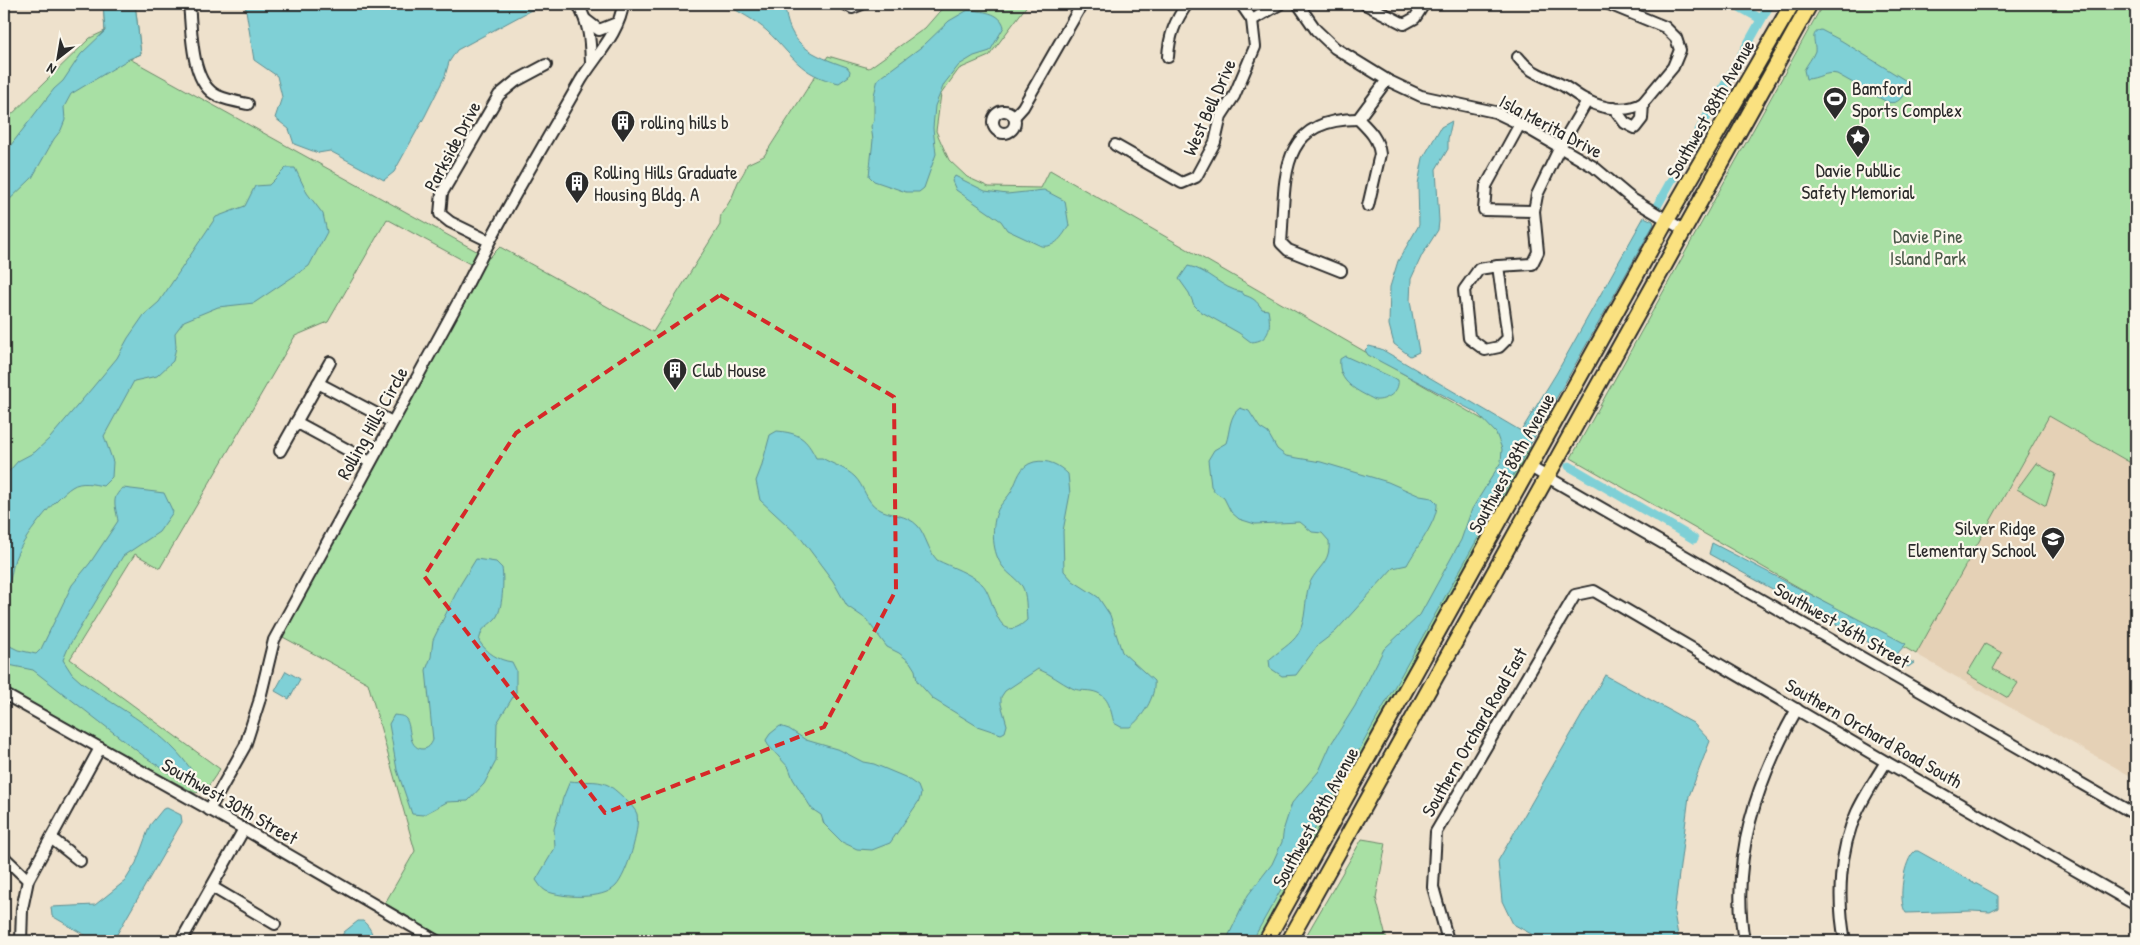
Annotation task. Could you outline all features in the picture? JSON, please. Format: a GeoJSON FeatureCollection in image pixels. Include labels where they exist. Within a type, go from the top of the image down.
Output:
{"type":"FeatureCollection","features":[{"type":"Feature","properties":{"kind":"main road","name":"Southwest 88th Avenue"},"geometry":{"type":"LineString","coordinates":[[1266,941],[1668,220],[1792,4]]}},
{"type":"Feature","properties":{"kind":"main road","name":"Southwest 88th Avenue"},"geometry":{"type":"LineString","coordinates":[[1289,941],[1810,4]]}},
{"type":"Feature","properties":{"kind":"street"},"geometry":{"type":"LineString","coordinates":[[189,4],[197,69],[204,84],[216,96],[248,104]]}},
{"type":"Feature","properties":{"kind":"street"},"geometry":{"type":"LineString","coordinates":[[578,4],[586,20],[591,38],[591,63]]}},
{"type":"Feature","properties":{"kind":"street"},"geometry":{"type":"LineString","coordinates":[[591,63],[612,34],[623,4]]}},
{"type":"Feature","properties":{"kind":"street"},"geometry":{"type":"LineString","coordinates":[[845,4],[852,8],[862,4]]}},
{"type":"Feature","properties":{"kind":"street"},"geometry":{"type":"LineString","coordinates":[[1014,117],[1023,107],[1082,4]]}},
{"type":"Feature","properties":{"kind":"street"},"geometry":{"type":"LineString","coordinates":[[1168,57],[1169,40],[1173,26],[1187,4]]}},
{"type":"Feature","properties":{"kind":"street"},"geometry":{"type":"LineString","coordinates":[[1241,4],[1252,20],[1280,4]]}},
{"type":"Feature","properties":{"kind":"street","name":"Isla Merita Drive"},"geometry":{"type":"LineString","coordinates":[[1298,4],[1316,30],[1335,48],[1387,80],[1421,96],[1495,112],[1520,124],[1594,167],[1632,199],[1684,230]]}},
{"type":"Feature","properties":{"kind":"street"},"geometry":{"type":"LineString","coordinates":[[1365,4],[1404,24],[1415,18],[1424,4]]}},
{"type":"Feature","properties":{"kind":"street"},"geometry":{"type":"LineString","coordinates":[[1518,57],[1527,68],[1566,87],[1587,101],[1614,108],[1629,109],[1643,104],[1673,67],[1680,50],[1676,38],[1666,27],[1609,4]]}},
{"type":"Feature","properties":{"kind":"street"},"geometry":{"type":"LineString","coordinates":[[586,20],[599,30],[617,23]]}},
{"type":"Feature","properties":{"kind":"street","name":"West Bell Drive"},"geometry":{"type":"LineString","coordinates":[[1115,145],[1182,183],[1196,177],[1215,142],[1221,116],[1234,96],[1255,47],[1252,20]]}},
{"type":"Feature","properties":{"kind":"street","name":"Rolling Hills Circle"},"geometry":{"type":"LineString","coordinates":[[209,810],[244,746],[259,702],[274,640],[461,297],[489,241],[591,63]]}},
{"type":"Feature","properties":{"kind":"street","name":"Parkside Drive"},"geometry":{"type":"LineString","coordinates":[[489,241],[450,222],[440,214],[442,193],[499,95],[516,81],[546,65]]}},
{"type":"Feature","properties":{"kind":"street"},"geometry":{"type":"LineString","coordinates":[[1358,119],[1387,80]]}},
{"type":"Feature","properties":{"kind":"street"},"geometry":{"type":"LineString","coordinates":[[1498,266],[1508,338],[1499,347],[1485,350],[1469,338],[1464,290],[1479,269],[1498,266],[1532,264],[1538,252],[1534,211],[1537,194],[1560,148],[1587,101]]}},
{"type":"Feature","properties":{"kind":"street"},"geometry":{"type":"LineString","coordinates":[[1614,108],[1625,123],[1635,128],[1642,119],[1643,104]]}},
{"type":"Feature","properties":{"kind":"street"},"geometry":{"type":"LineString","coordinates":[[1341,271],[1288,250],[1281,243],[1287,170],[1293,149],[1305,134],[1318,124],[1358,119],[1373,133],[1379,146],[1380,154],[1368,206]]}},
{"type":"Feature","properties":{"kind":"street"},"geometry":{"type":"LineString","coordinates":[[1520,124],[1486,186],[1484,210],[1534,211]]}},
{"type":"Feature","properties":{"kind":"street"},"geometry":{"type":"LineString","coordinates":[[280,451],[330,362]]}},
{"type":"Feature","properties":{"kind":"street"},"geometry":{"type":"LineString","coordinates":[[318,383],[392,422]]}},
{"type":"Feature","properties":{"kind":"street"},"geometry":{"type":"LineString","coordinates":[[296,422],[370,462]]}},
{"type":"Feature","properties":{"kind":"street","name":"Southwest 36th Street"},"geometry":{"type":"LineString","coordinates":[[1530,467],[2136,815]]}},
{"type":"Feature","properties":{"kind":"street","name":"Southern Orchard Road South"},"geometry":{"type":"LineString","coordinates":[[1594,591],[1886,762],[2136,904]]}},
{"type":"Feature","properties":{"kind":"street","name":"Southern Orchard Road East"},"geometry":{"type":"LineString","coordinates":[[1450,941],[1446,937],[1433,888],[1436,832],[1575,595],[1594,591]]}},
{"type":"Feature","properties":{"kind":"street","name":"Southwest 30th Street"},"geometry":{"type":"LineString","coordinates":[[4,694],[244,829],[437,941]]}},
{"type":"Feature","properties":{"kind":"street"},"geometry":{"type":"LineString","coordinates":[[1744,941],[1741,881],[1747,828],[1761,782],[1778,744],[1797,709]]}},
{"type":"Feature","properties":{"kind":"street"},"geometry":{"type":"LineString","coordinates":[[21,941],[22,909],[28,880],[100,748]]}},
{"type":"Feature","properties":{"kind":"street"},"geometry":{"type":"LineString","coordinates":[[1845,941],[1840,917],[1846,848],[1856,813],[1886,762]]}},
{"type":"Feature","properties":{"kind":"street"},"geometry":{"type":"LineString","coordinates":[[181,941],[244,829]]}},
{"type":"Feature","properties":{"kind":"street"},"geometry":{"type":"LineString","coordinates":[[51,838],[80,861]]}},
{"type":"Feature","properties":{"kind":"street"},"geometry":{"type":"LineString","coordinates":[[4,857],[28,880]]}},
{"type":"Feature","properties":{"kind":"street"},"geometry":{"type":"LineString","coordinates":[[212,887],[275,924]]}},
{"type":"Feature","properties":{"kind":"highlighted area"},"geometry":{"type":"Polygon","coordinates":[[[720,295],[894,397],[896,590],[824,727],[605,813],[424,576],[516,433],[720,295]]]}},
{"type":"Feature","properties":{"kind":"shaded area","name":"Silver Ridge Elementary School"},"geometry":{"type":"Polygon","coordinates":[[[2049,416],[2136,466],[2136,779],[1916,654],[2049,416]]]}},
{"type":"Feature","properties":{"kind":"green space"},"geometry":{"type":"Polygon","coordinates":[[[103,4],[135,4],[141,54],[130,59],[489,258],[500,247],[653,332],[720,225],[722,213],[731,199],[747,164],[764,156],[828,56],[869,68],[925,28],[946,4],[1028,4],[989,56],[959,69],[941,94],[936,131],[949,160],[967,177],[989,187],[1041,188],[1050,170],[1532,448],[1259,941],[449,941],[385,903],[415,851],[368,683],[281,636],[481,270],[387,219],[328,322],[295,336],[160,568],[135,554],[70,659],[220,769],[205,791],[195,793],[4,690],[4,122],[90,38],[105,31],[103,4]]]}},
{"type":"Feature","properties":{"kind":"green space","name":"Davie Pine Island Park"},"geometry":{"type":"Polygon","coordinates":[[[1823,4],[2136,4],[2136,466],[2049,416],[1916,654],[1571,458],[1823,4]]]}},
{"type":"Feature","properties":{"kind":"green space"},"geometry":{"type":"Polygon","coordinates":[[[2036,463],[2056,474],[2046,506],[2017,489],[2036,463]]]}},
{"type":"Feature","properties":{"kind":"green space"},"geometry":{"type":"Polygon","coordinates":[[[1985,644],[2002,653],[1993,669],[2018,683],[2008,698],[1967,674],[1985,644]]]}},
{"type":"Feature","properties":{"kind":"green space"},"geometry":{"type":"Polygon","coordinates":[[[1362,839],[1386,843],[1376,898],[1387,941],[1303,941],[1362,839]]]}},
{"type":"Feature","properties":{"kind":"water"},"geometry":{"type":"Polygon","coordinates":[[[103,4],[135,4],[141,54],[129,59],[71,94],[64,107],[65,120],[61,130],[32,178],[4,205],[4,154],[54,89],[63,81],[81,54],[105,31],[103,4]]]}},
{"type":"Feature","properties":{"kind":"water"},"geometry":{"type":"Polygon","coordinates":[[[245,4],[537,4],[535,8],[457,50],[449,62],[445,76],[425,116],[394,172],[384,180],[330,151],[318,153],[294,144],[289,129],[275,118],[282,97],[277,76],[254,60],[245,4]]]}},
{"type":"Feature","properties":{"kind":"water"},"geometry":{"type":"Polygon","coordinates":[[[725,4],[785,4],[791,30],[804,47],[823,58],[847,67],[850,71],[849,76],[839,83],[815,75],[798,63],[762,27],[725,4]]]}},
{"type":"Feature","properties":{"kind":"water"},"geometry":{"type":"Polygon","coordinates":[[[968,10],[995,15],[1004,27],[990,51],[974,56],[959,65],[944,84],[935,106],[933,128],[936,154],[924,188],[919,192],[906,192],[874,181],[869,176],[873,140],[871,126],[874,121],[874,95],[878,79],[924,45],[949,21],[968,10]]]}},
{"type":"Feature","properties":{"kind":"water"},"geometry":{"type":"Polygon","coordinates":[[[1821,30],[1908,82],[1909,87],[1902,97],[1895,102],[1887,102],[1833,73],[1806,79],[1804,70],[1815,51],[1814,36],[1817,31],[1821,30]]]}},
{"type":"Feature","properties":{"kind":"water"},"geometry":{"type":"Polygon","coordinates":[[[1452,121],[1448,149],[1436,169],[1438,230],[1422,255],[1411,279],[1410,301],[1419,352],[1410,356],[1394,344],[1389,325],[1390,287],[1398,261],[1419,225],[1418,184],[1423,158],[1441,127],[1452,121]]]}},
{"type":"Feature","properties":{"kind":"water"},"geometry":{"type":"Polygon","coordinates":[[[286,168],[295,168],[307,193],[323,214],[327,232],[309,266],[254,303],[218,307],[184,321],[175,333],[176,347],[173,361],[157,376],[134,381],[104,436],[113,462],[112,477],[103,486],[79,484],[72,487],[48,509],[24,541],[15,559],[10,580],[4,591],[4,477],[18,461],[35,452],[50,438],[117,358],[144,315],[159,302],[216,217],[245,206],[255,186],[269,185],[286,168]]]}},
{"type":"Feature","properties":{"kind":"water"},"geometry":{"type":"Polygon","coordinates":[[[955,176],[985,191],[1007,194],[1044,190],[1065,201],[1069,226],[1055,243],[1041,246],[1007,230],[1001,221],[956,190],[952,181],[955,176]]]}},
{"type":"Feature","properties":{"kind":"water"},"geometry":{"type":"Polygon","coordinates":[[[1644,217],[1653,221],[1654,224],[1252,941],[1226,941],[1248,895],[1272,864],[1282,842],[1284,828],[1292,803],[1319,771],[1331,744],[1355,706],[1384,649],[1420,615],[1461,540],[1472,509],[1501,462],[1502,449],[1496,433],[1477,413],[1368,355],[1365,350],[1369,346],[1381,349],[1521,431],[1556,374],[1644,217]]]}},
{"type":"Feature","properties":{"kind":"water"},"geometry":{"type":"Polygon","coordinates":[[[1188,266],[1202,271],[1228,287],[1242,292],[1258,303],[1262,309],[1268,310],[1269,327],[1266,336],[1258,341],[1251,342],[1200,311],[1194,305],[1189,293],[1179,279],[1188,266]]]}},
{"type":"Feature","properties":{"kind":"water"},"geometry":{"type":"Polygon","coordinates":[[[1345,356],[1398,380],[1395,392],[1384,399],[1375,400],[1350,385],[1345,380],[1340,367],[1340,359],[1345,356]]]}},
{"type":"Feature","properties":{"kind":"water"},"geometry":{"type":"Polygon","coordinates":[[[1240,408],[1249,411],[1260,428],[1268,433],[1277,449],[1286,456],[1321,462],[1388,482],[1420,496],[1432,498],[1437,503],[1434,518],[1407,565],[1393,568],[1335,632],[1318,645],[1296,675],[1282,676],[1270,668],[1269,660],[1298,634],[1303,622],[1309,585],[1328,555],[1329,541],[1322,533],[1312,532],[1300,522],[1255,524],[1239,519],[1231,512],[1224,498],[1215,492],[1211,486],[1208,460],[1214,450],[1226,443],[1232,419],[1240,408]]]}},
{"type":"Feature","properties":{"kind":"water"},"geometry":{"type":"Polygon","coordinates":[[[777,431],[796,435],[805,441],[816,458],[822,458],[851,474],[877,508],[914,522],[921,530],[931,552],[937,560],[966,573],[982,584],[998,617],[1003,625],[1009,628],[1017,627],[1027,620],[1026,602],[1022,586],[1005,570],[997,555],[993,533],[997,512],[1022,470],[1029,464],[1039,461],[1049,462],[1065,471],[1068,474],[1070,494],[1063,531],[1064,571],[1073,581],[1098,597],[1110,615],[1122,652],[1154,681],[1153,694],[1139,718],[1130,727],[1121,727],[1114,723],[1108,702],[1102,695],[1091,691],[1074,689],[1038,669],[1005,691],[1001,697],[1007,725],[1005,732],[1001,734],[977,726],[933,699],[917,681],[915,670],[910,662],[899,653],[887,647],[866,619],[847,606],[833,581],[800,537],[760,500],[756,481],[770,435],[777,431]]]}},
{"type":"Feature","properties":{"kind":"water"},"geometry":{"type":"Polygon","coordinates":[[[123,488],[164,493],[173,512],[159,532],[123,556],[69,646],[63,660],[72,674],[81,682],[142,722],[170,745],[194,774],[193,784],[185,783],[145,757],[33,670],[4,664],[4,643],[18,650],[36,654],[41,649],[72,585],[90,563],[118,521],[115,499],[116,495],[123,488]]]}},
{"type":"Feature","properties":{"kind":"water"},"geometry":{"type":"Polygon","coordinates":[[[1712,543],[1906,644],[1896,655],[1914,663],[1908,667],[1888,653],[1709,554],[1712,543]]]}},
{"type":"Feature","properties":{"kind":"water"},"geometry":{"type":"Polygon","coordinates":[[[476,559],[496,562],[502,568],[503,587],[500,609],[495,619],[483,630],[479,641],[493,655],[502,660],[512,662],[516,670],[516,692],[497,723],[496,761],[484,784],[468,801],[447,802],[423,815],[412,814],[397,770],[389,724],[394,715],[402,716],[408,723],[414,745],[422,749],[429,746],[432,742],[426,670],[431,657],[433,640],[460,585],[476,559]]]}},
{"type":"Feature","properties":{"kind":"water"},"geometry":{"type":"Polygon","coordinates":[[[286,671],[300,679],[289,699],[275,691],[286,671]]]}},
{"type":"Feature","properties":{"kind":"water"},"geometry":{"type":"Polygon","coordinates":[[[1605,675],[1693,723],[1710,741],[1689,796],[1674,913],[1679,941],[1544,941],[1513,924],[1502,901],[1498,861],[1605,675]]]}},
{"type":"Feature","properties":{"kind":"water"},"geometry":{"type":"Polygon","coordinates":[[[780,726],[789,729],[806,740],[840,750],[863,762],[874,764],[905,777],[918,786],[921,794],[919,801],[890,843],[872,850],[857,849],[842,842],[824,824],[821,815],[812,809],[793,779],[789,768],[768,745],[766,740],[780,726]]]}},
{"type":"Feature","properties":{"kind":"water"},"geometry":{"type":"Polygon","coordinates":[[[570,781],[599,782],[608,785],[624,798],[637,814],[635,841],[624,872],[616,886],[602,894],[592,896],[562,895],[544,890],[536,880],[555,848],[554,829],[570,781]]]}},
{"type":"Feature","properties":{"kind":"water"},"geometry":{"type":"Polygon","coordinates":[[[167,808],[181,815],[182,822],[113,941],[95,941],[52,916],[51,907],[95,905],[125,881],[136,863],[150,825],[163,809],[167,808]]]}},
{"type":"Feature","properties":{"kind":"water"},"geometry":{"type":"Polygon","coordinates":[[[1915,851],[1998,896],[1998,908],[1990,912],[1906,913],[1902,899],[1903,880],[1908,862],[1915,851]]]}},
{"type":"Feature","properties":{"kind":"water"},"geometry":{"type":"Polygon","coordinates":[[[358,921],[363,921],[369,928],[372,933],[372,941],[339,941],[344,932],[358,921]]]}},
{"type":"Feature","properties":{"kind":"waterway"},"geometry":{"type":"LineString","coordinates":[[1734,4],[1761,19]]}},
{"type":"Feature","properties":{"kind":"waterway"},"geometry":{"type":"LineString","coordinates":[[1657,206],[1770,4]]}},
{"type":"Feature","properties":{"kind":"waterway"},"geometry":{"type":"LineString","coordinates":[[1569,466],[1694,539]]}},
{"type":"Feature","properties":{"kind":"place","name":"Bamford Sports Complex"},"geometry":{"type":"Point","coordinates":[1835,120]}},
{"type":"Feature","properties":{"kind":"place","name":"rolling hills b"},"geometry":{"type":"Point","coordinates":[623,143]}},
{"type":"Feature","properties":{"kind":"place","name":"Davie Publlic Safety Memorial"},"geometry":{"type":"Point","coordinates":[1858,158]}},
{"type":"Feature","properties":{"kind":"place","name":"Rolling Hills Graduate Housing Bldg. A"},"geometry":{"type":"Point","coordinates":[577,204]}},
{"type":"Feature","properties":{"kind":"place","name":"Club House"},"geometry":{"type":"Point","coordinates":[675,391]}},
{"type":"Feature","properties":{"kind":"place","name":"Silver Ridge Elementary School"},"geometry":{"type":"Point","coordinates":[2053,560]}}]}
